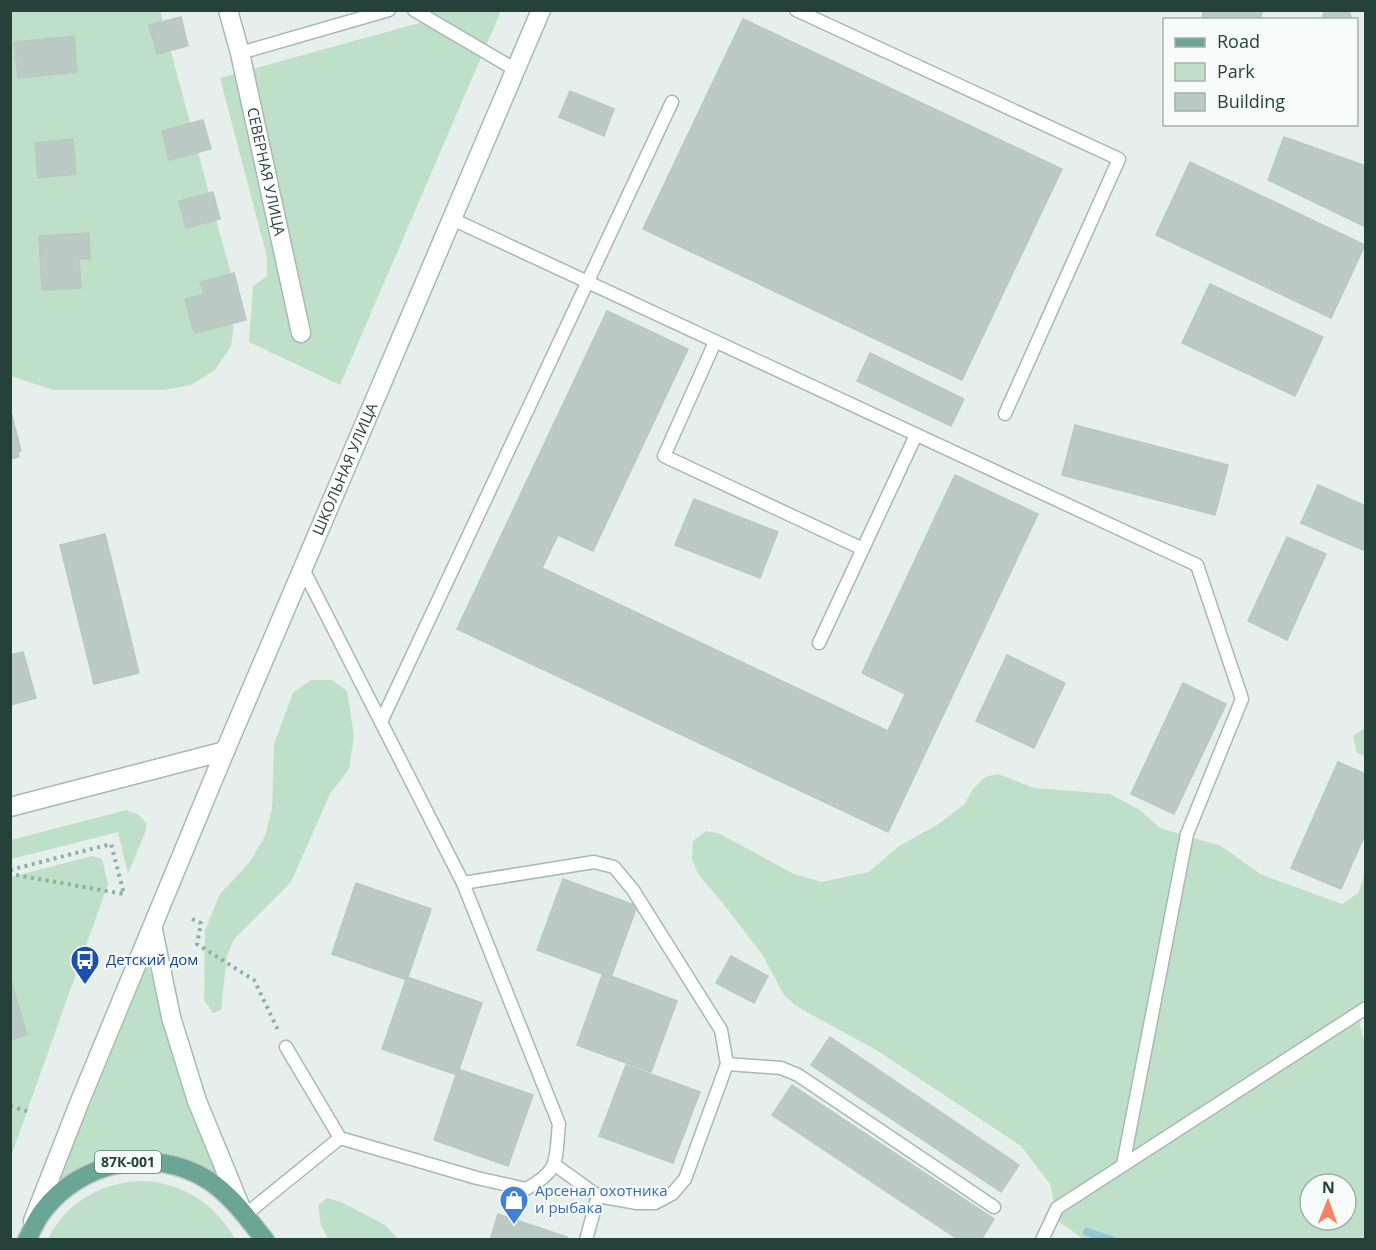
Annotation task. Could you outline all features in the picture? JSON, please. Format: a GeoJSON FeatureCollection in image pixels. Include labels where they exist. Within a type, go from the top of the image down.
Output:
{"type":"FeatureCollection","features":[{"type":"Feature","properties":{"kind":"main road","name":"СЕВЕРНАЯ УЛИЦА"},"geometry":{"type":"LineString","coordinates":[[228,10],[240,54],[302,333]]}},
{"type":"Feature","properties":{"kind":"main road","name":"ШКОЛЬНАЯ УЛИЦА"},"geometry":{"type":"LineString","coordinates":[[27,1239],[80,1101],[153,930],[225,751],[541,10]]}},
{"type":"Feature","properties":{"kind":"main road"},"geometry":{"type":"LineString","coordinates":[[10,807],[225,751]]}},
{"type":"Feature","properties":{"kind":"main road"},"geometry":{"type":"LineString","coordinates":[[153,930],[171,1017],[197,1101],[244,1215]]}},
{"type":"Feature","properties":{"kind":"main road","name":"87К-001"},"geometry":{"type":"LineString","coordinates":[[27,1239],[38,1217],[58,1193],[85,1175],[121,1163],[144,1162],[160,1163],[189,1171],[207,1180],[220,1189],[265,1239]]}},
{"type":"Feature","properties":{"kind":"main road","name":"87К-001"},"geometry":{"type":"LineString","coordinates":[[244,1215],[255,1239]]}},
{"type":"Feature","properties":{"kind":"lane"},"geometry":{"type":"LineString","coordinates":[[240,54],[389,10]]}},
{"type":"Feature","properties":{"kind":"lane"},"geometry":{"type":"LineString","coordinates":[[414,10],[516,70]]}},
{"type":"Feature","properties":{"kind":"lane"},"geometry":{"type":"LineString","coordinates":[[796,10],[1119,159],[1005,414]]}},
{"type":"Feature","properties":{"kind":"lane"},"geometry":{"type":"LineString","coordinates":[[381,722],[672,102]]}},
{"type":"Feature","properties":{"kind":"lane"},"geometry":{"type":"LineString","coordinates":[[452,219],[1197,565],[1242,699],[1187,834],[1123,1165]]}},
{"type":"Feature","properties":{"kind":"lane"},"geometry":{"type":"LineString","coordinates":[[715,342],[664,456],[863,549]]}},
{"type":"Feature","properties":{"kind":"lane"},"geometry":{"type":"LineString","coordinates":[[819,643],[916,435]]}},
{"type":"Feature","properties":{"kind":"lane"},"geometry":{"type":"LineString","coordinates":[[286,1047],[340,1138],[477,1178],[526,1189],[544,1179],[555,1165],[560,1124],[463,883],[303,569]]}},
{"type":"Feature","properties":{"kind":"lane"},"geometry":{"type":"LineString","coordinates":[[463,883],[594,862],[614,867],[633,890],[721,1030],[727,1064],[685,1179],[672,1194],[655,1203],[637,1203],[598,1196],[555,1165]]}},
{"type":"Feature","properties":{"kind":"lane"},"geometry":{"type":"LineString","coordinates":[[1042,1239],[1057,1208],[1365,1008]]}},
{"type":"Feature","properties":{"kind":"lane"},"geometry":{"type":"LineString","coordinates":[[727,1064],[781,1068],[798,1075],[994,1207]]}},
{"type":"Feature","properties":{"kind":"lane"},"geometry":{"type":"LineString","coordinates":[[244,1215],[340,1138]]}},
{"type":"Feature","properties":{"kind":"lane"},"geometry":{"type":"LineString","coordinates":[[586,1239],[598,1196]]}},
{"type":"Feature","properties":{"kind":"path"},"geometry":{"type":"LineString","coordinates":[[111,844],[124,894],[10,872],[111,844]]}},
{"type":"Feature","properties":{"kind":"path"},"geometry":{"type":"LineString","coordinates":[[192,919],[201,922],[197,944],[254,980],[286,1047]]}},
{"type":"Feature","properties":{"kind":"path"},"geometry":{"type":"LineString","coordinates":[[10,1106],[30,1112]]}},
{"type":"Feature","properties":{"kind":"green space"},"geometry":{"type":"Polygon","coordinates":[[[11,11],[160,11],[230,271],[235,315],[231,346],[215,370],[191,385],[164,390],[53,390],[11,376],[11,11]]]}},
{"type":"Feature","properties":{"kind":"green space"},"geometry":{"type":"Polygon","coordinates":[[[428,11],[501,11],[340,385],[249,342],[253,286],[267,276],[267,257],[220,78],[430,20],[428,11]]]}},
{"type":"Feature","properties":{"kind":"green space"},"geometry":{"type":"Polygon","coordinates":[[[311,680],[332,680],[347,691],[354,736],[349,769],[330,794],[291,882],[234,939],[227,955],[221,1010],[213,1013],[204,1000],[205,930],[220,894],[249,863],[265,836],[272,809],[274,744],[293,693],[311,680]]]}},
{"type":"Feature","properties":{"kind":"green space"},"geometry":{"type":"Polygon","coordinates":[[[1365,729],[1365,756],[1357,753],[1353,736],[1365,729]]]}},
{"type":"Feature","properties":{"kind":"green space"},"geometry":{"type":"Polygon","coordinates":[[[998,774],[1034,788],[1110,794],[1140,810],[1160,828],[1221,846],[1260,874],[1342,904],[1358,893],[1365,873],[1366,994],[1360,1024],[1366,1048],[1365,1239],[1083,1239],[1058,1221],[1050,1184],[1021,1146],[878,1051],[796,1006],[784,995],[762,954],[698,874],[692,859],[693,841],[706,831],[718,833],[794,874],[822,882],[869,872],[899,846],[937,825],[965,804],[973,789],[985,777],[998,774]]]}},
{"type":"Feature","properties":{"kind":"green space"},"geometry":{"type":"Polygon","coordinates":[[[126,810],[139,815],[146,823],[146,830],[128,874],[118,832],[11,859],[11,840],[126,810]]]}},
{"type":"Feature","properties":{"kind":"green space"},"geometry":{"type":"Polygon","coordinates":[[[92,856],[102,859],[108,884],[11,1156],[10,1040],[27,1035],[11,976],[11,877],[92,856]]]}},
{"type":"Feature","properties":{"kind":"green space"},"geometry":{"type":"Polygon","coordinates":[[[148,964],[219,1177],[175,1157],[138,1151],[101,1159],[58,1182],[148,964]]]}},
{"type":"Feature","properties":{"kind":"green space"},"geometry":{"type":"Polygon","coordinates":[[[141,1181],[170,1186],[196,1197],[218,1215],[235,1239],[48,1239],[64,1215],[86,1197],[112,1185],[141,1181]]]}},
{"type":"Feature","properties":{"kind":"green space"},"geometry":{"type":"Polygon","coordinates":[[[327,1198],[341,1202],[385,1225],[398,1239],[328,1239],[321,1225],[318,1205],[327,1198]]]}},
{"type":"Feature","properties":{"kind":"building"},"geometry":{"type":"Polygon","coordinates":[[[1204,10],[1263,10],[1261,18],[1202,18],[1204,10]]]}},
{"type":"Feature","properties":{"kind":"building"},"geometry":{"type":"Polygon","coordinates":[[[1325,10],[1349,10],[1351,18],[1322,18],[1325,10]]]}},
{"type":"Feature","properties":{"kind":"building"},"geometry":{"type":"Polygon","coordinates":[[[181,17],[188,46],[157,54],[149,25],[181,17]]]}},
{"type":"Feature","properties":{"kind":"building"},"geometry":{"type":"Polygon","coordinates":[[[743,19],[1062,169],[962,380],[643,229],[743,19]]]}},
{"type":"Feature","properties":{"kind":"building"},"geometry":{"type":"Polygon","coordinates":[[[74,36],[77,72],[18,78],[14,42],[74,36]]]}},
{"type":"Feature","properties":{"kind":"building"},"geometry":{"type":"Polygon","coordinates":[[[570,91],[614,109],[604,136],[559,117],[570,91]]]}},
{"type":"Feature","properties":{"kind":"building"},"geometry":{"type":"Polygon","coordinates":[[[203,120],[211,149],[169,160],[162,131],[203,120]]]}},
{"type":"Feature","properties":{"kind":"building"},"geometry":{"type":"Polygon","coordinates":[[[1284,137],[1366,166],[1366,227],[1268,180],[1284,137]]]}},
{"type":"Feature","properties":{"kind":"building"},"geometry":{"type":"Polygon","coordinates":[[[73,139],[76,174],[38,178],[35,143],[73,139]]]}},
{"type":"Feature","properties":{"kind":"building"},"geometry":{"type":"Polygon","coordinates":[[[1190,162],[1365,245],[1331,318],[1156,235],[1190,162]]]}},
{"type":"Feature","properties":{"kind":"building"},"geometry":{"type":"Polygon","coordinates":[[[213,192],[220,219],[186,228],[179,201],[213,192]]]}},
{"type":"Feature","properties":{"kind":"building"},"geometry":{"type":"Polygon","coordinates":[[[89,233],[90,259],[79,259],[81,288],[42,290],[39,236],[89,233]]]}},
{"type":"Feature","properties":{"kind":"building"},"geometry":{"type":"Polygon","coordinates":[[[234,273],[246,320],[194,333],[185,299],[204,294],[200,282],[234,273]]]}},
{"type":"Feature","properties":{"kind":"building"},"geometry":{"type":"Polygon","coordinates":[[[1210,284],[1323,337],[1295,396],[1182,343],[1210,284]]]}},
{"type":"Feature","properties":{"kind":"building"},"geometry":{"type":"Polygon","coordinates":[[[607,311],[688,349],[593,551],[558,535],[542,568],[888,731],[905,694],[862,673],[955,475],[1038,514],[888,832],[457,629],[607,311]]]}},
{"type":"Feature","properties":{"kind":"building"},"geometry":{"type":"Polygon","coordinates":[[[870,353],[964,399],[951,426],[857,381],[870,353]]]}},
{"type":"Feature","properties":{"kind":"building"},"geometry":{"type":"Polygon","coordinates":[[[10,408],[21,451],[18,452],[19,457],[10,459],[10,408]]]}},
{"type":"Feature","properties":{"kind":"building"},"geometry":{"type":"Polygon","coordinates":[[[1075,425],[1228,465],[1215,515],[1062,475],[1075,425]]]}},
{"type":"Feature","properties":{"kind":"building"},"geometry":{"type":"Polygon","coordinates":[[[1318,485],[1366,506],[1366,551],[1301,523],[1318,485]]]}},
{"type":"Feature","properties":{"kind":"building"},"geometry":{"type":"Polygon","coordinates":[[[694,499],[778,532],[760,578],[675,545],[694,499]]]}},
{"type":"Feature","properties":{"kind":"building"},"geometry":{"type":"Polygon","coordinates":[[[105,534],[139,673],[94,684],[60,545],[105,534]]]}},
{"type":"Feature","properties":{"kind":"building"},"geometry":{"type":"Polygon","coordinates":[[[1287,537],[1326,554],[1287,640],[1248,621],[1287,537]]]}},
{"type":"Feature","properties":{"kind":"building"},"geometry":{"type":"Polygon","coordinates":[[[23,652],[36,698],[10,705],[10,655],[23,652]]]}},
{"type":"Feature","properties":{"kind":"building"},"geometry":{"type":"Polygon","coordinates":[[[1007,655],[1065,683],[1034,748],[976,721],[1007,655]]]}},
{"type":"Feature","properties":{"kind":"building"},"geometry":{"type":"Polygon","coordinates":[[[1183,683],[1226,704],[1174,814],[1131,794],[1183,683]]]}},
{"type":"Feature","properties":{"kind":"building"},"geometry":{"type":"Polygon","coordinates":[[[1338,762],[1366,774],[1366,832],[1341,889],[1291,868],[1338,762]]]}},
{"type":"Feature","properties":{"kind":"building"},"geometry":{"type":"Polygon","coordinates":[[[563,879],[637,906],[611,977],[537,950],[563,879]]]}},
{"type":"Feature","properties":{"kind":"building"},"geometry":{"type":"Polygon","coordinates":[[[356,883],[431,909],[407,980],[332,954],[356,883]]]}},
{"type":"Feature","properties":{"kind":"building"},"geometry":{"type":"Polygon","coordinates":[[[731,956],[768,976],[754,1003],[716,983],[731,956]]]}},
{"type":"Feature","properties":{"kind":"building"},"geometry":{"type":"Polygon","coordinates":[[[603,973],[677,1001],[651,1072],[577,1045],[603,973]]]}},
{"type":"Feature","properties":{"kind":"building"},"geometry":{"type":"Polygon","coordinates":[[[10,976],[27,1035],[10,1040],[10,976]]]}},
{"type":"Feature","properties":{"kind":"building"},"geometry":{"type":"Polygon","coordinates":[[[407,977],[482,1003],[457,1075],[382,1049],[407,977]]]}},
{"type":"Feature","properties":{"kind":"building"},"geometry":{"type":"Polygon","coordinates":[[[830,1037],[1019,1165],[1001,1192],[811,1065],[830,1037]]]}},
{"type":"Feature","properties":{"kind":"building"},"geometry":{"type":"Polygon","coordinates":[[[626,1065],[700,1092],[673,1163],[599,1136],[626,1065]]]}},
{"type":"Feature","properties":{"kind":"building"},"geometry":{"type":"Polygon","coordinates":[[[458,1069],[533,1095],[508,1166],[434,1140],[458,1069]]]}},
{"type":"Feature","properties":{"kind":"building"},"geometry":{"type":"Polygon","coordinates":[[[792,1085],[994,1219],[981,1240],[959,1240],[772,1115],[792,1085]]]}},
{"type":"Feature","properties":{"kind":"building","name":"Арсенал охотника и рыбака"},"geometry":{"type":"Polygon","coordinates":[[[498,1214],[567,1237],[567,1240],[490,1240],[498,1214]]]}},
{"type":"Feature","properties":{"kind":"waterway"},"geometry":{"type":"LineString","coordinates":[[1087,1232],[1111,1240]]}},
{"type":"Feature","properties":{"kind":"place","name":"Детский дом"},"geometry":{"type":"Point","coordinates":[85,986]}},
{"type":"Feature","properties":{"kind":"place","name":"Арсенал охотника и рыбака"},"geometry":{"type":"Point","coordinates":[514,1226]}}]}
